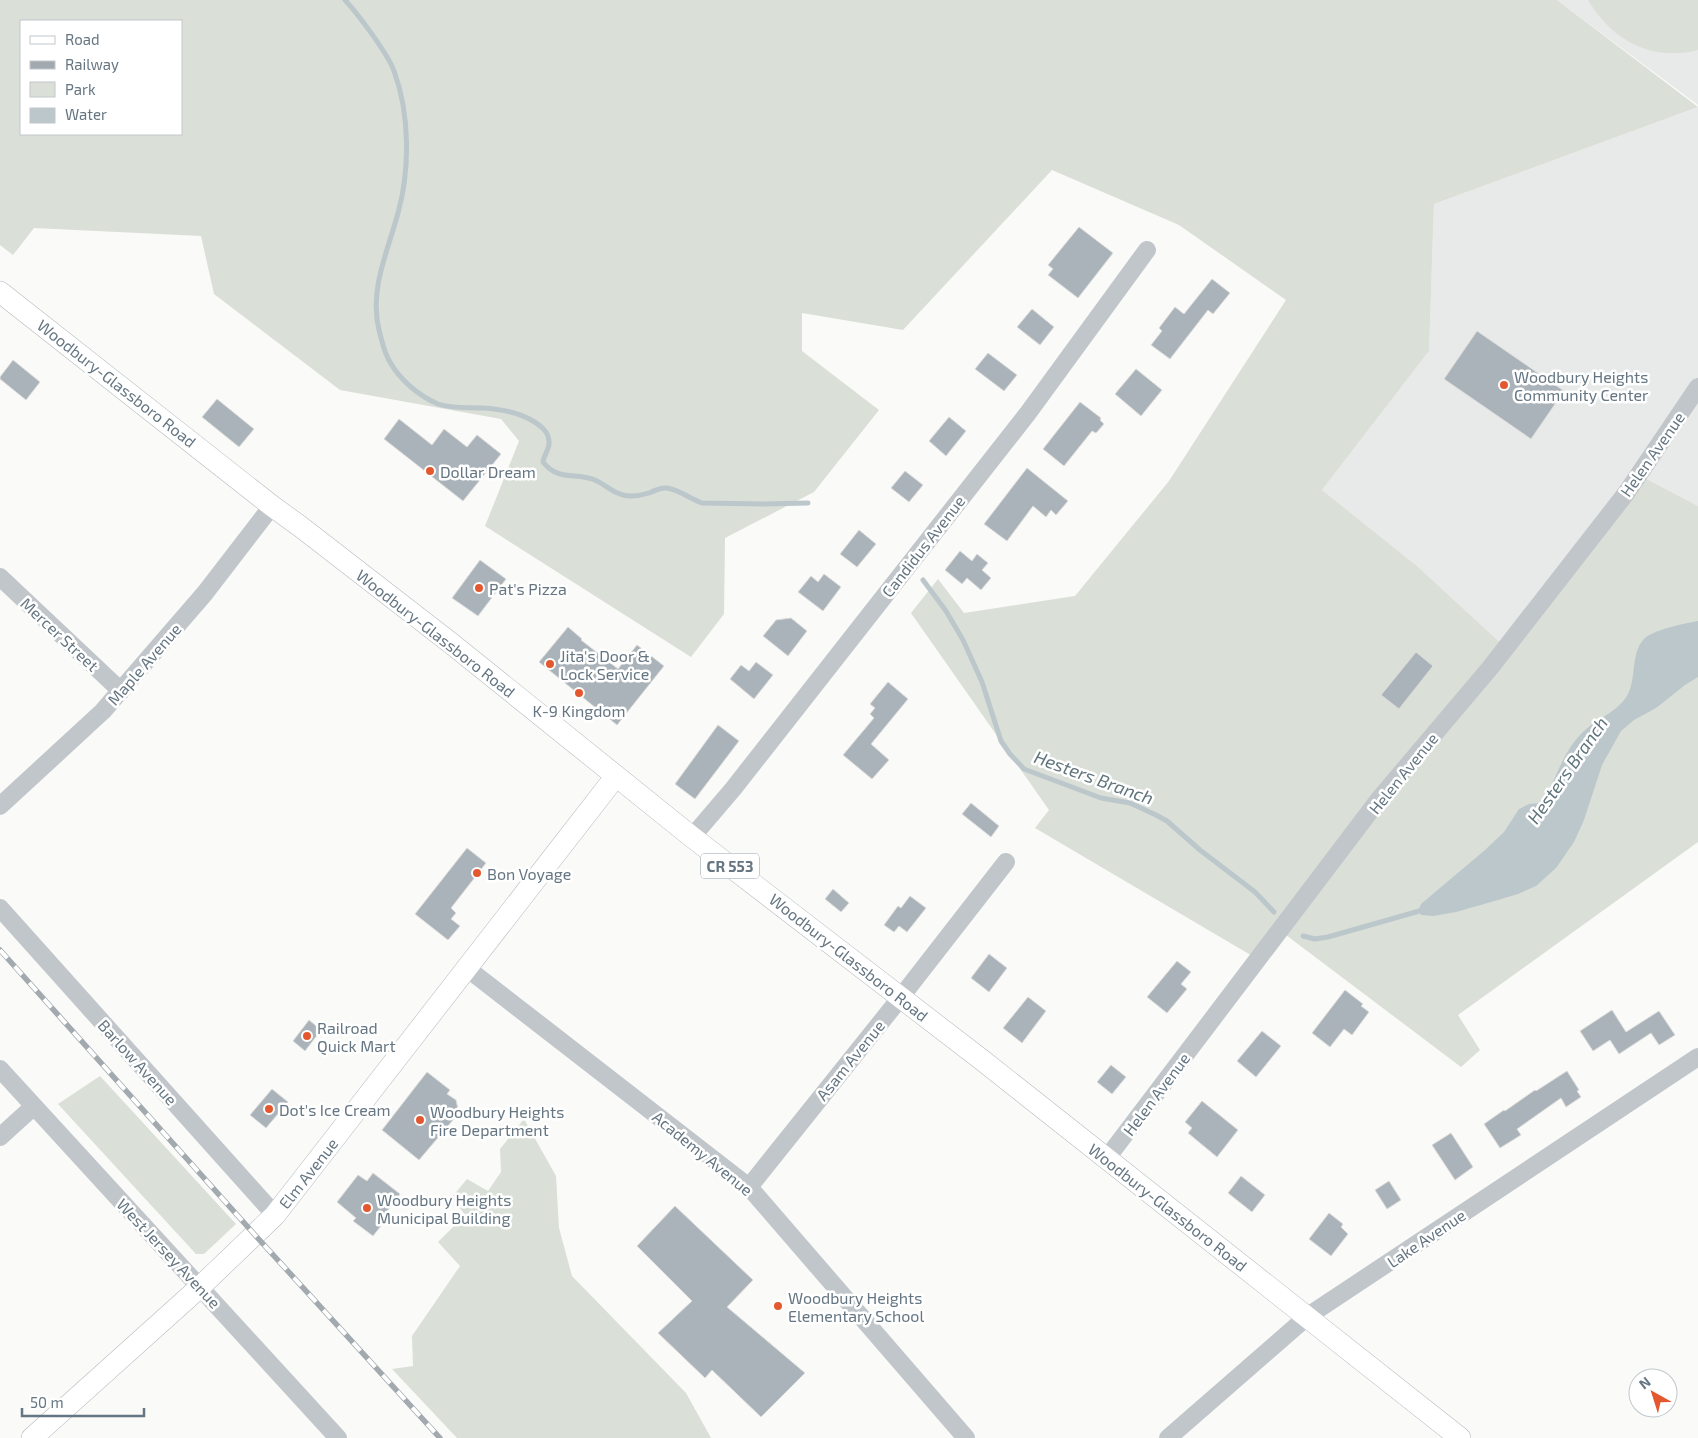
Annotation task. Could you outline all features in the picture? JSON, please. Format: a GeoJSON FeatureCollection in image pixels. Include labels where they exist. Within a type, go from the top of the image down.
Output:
{"type":"FeatureCollection","features":[{"type":"Feature","properties":{"kind":"main road","name":"Woodbury-Glassboro Road"},"geometry":{"type":"LineString","coordinates":[[0,292],[272,506],[444,638],[692,837],[1107,1158],[1460,1438]]}},
{"type":"Feature","properties":{"kind":"main road","name":"Elm Avenue"},"geometry":{"type":"LineString","coordinates":[[32,1438],[200,1287],[275,1215],[468,969],[616,776]]}},
{"type":"Feature","properties":{"kind":"street","name":"Candidus Avenue"},"geometry":{"type":"LineString","coordinates":[[692,837],[733,789],[1028,413],[1147,250]]}},
{"type":"Feature","properties":{"kind":"street","name":"Helen Avenue"},"geometry":{"type":"LineString","coordinates":[[1107,1158],[1380,798],[1490,668],[1627,492],[1698,387]]}},
{"type":"Feature","properties":{"kind":"street","name":"Maple Avenue"},"geometry":{"type":"LineString","coordinates":[[0,806],[103,711],[206,593],[272,506]]}},
{"type":"Feature","properties":{"kind":"street","name":"Mercer Street"},"geometry":{"type":"LineString","coordinates":[[0,577],[121,691]]}},
{"type":"Feature","properties":{"kind":"street","name":"Asam Avenue"},"geometry":{"type":"LineString","coordinates":[[749,1187],[1006,862]]}},
{"type":"Feature","properties":{"kind":"street","name":"Barlow Avenue"},"geometry":{"type":"LineString","coordinates":[[0,908],[275,1215]]}},
{"type":"Feature","properties":{"kind":"street","name":"Academy Avenue"},"geometry":{"type":"LineString","coordinates":[[468,969],[749,1187],[966,1438]]}},
{"type":"Feature","properties":{"kind":"street","name":"Lake Avenue"},"geometry":{"type":"LineString","coordinates":[[1168,1438],[1308,1316],[1698,1057]]}},
{"type":"Feature","properties":{"kind":"street","name":"West Jersey Avenue"},"geometry":{"type":"LineString","coordinates":[[0,1069],[338,1438]]}},
{"type":"Feature","properties":{"kind":"street"},"geometry":{"type":"LineString","coordinates":[[0,1137],[33,1107]]}},
{"type":"Feature","properties":{"kind":"shaded area"},"geometry":{"type":"Polygon","coordinates":[[[1557,0],[1698,0],[1698,105],[1557,0]]]}},
{"type":"Feature","properties":{"kind":"shaded area"},"geometry":{"type":"Polygon","coordinates":[[[1698,107],[1698,506],[1637,474],[1504,646],[1417,566],[1322,490],[1429,351],[1434,204],[1698,107]]]}},
{"type":"Feature","properties":{"kind":"green space"},"geometry":{"type":"Polygon","coordinates":[[[0,0],[1557,0],[1698,107],[1434,204],[1429,351],[1322,490],[1417,566],[1504,646],[1637,474],[1698,506],[1698,842],[1458,1015],[1480,1050],[1461,1067],[1278,929],[1254,957],[1035,828],[1049,810],[911,613],[938,579],[964,613],[1075,596],[1169,481],[1286,300],[1179,225],[1052,170],[903,330],[802,313],[802,351],[879,410],[814,492],[725,538],[724,614],[691,657],[485,526],[519,441],[501,419],[340,390],[214,294],[201,236],[34,228],[13,255],[0,245],[0,0]]]}},
{"type":"Feature","properties":{"kind":"green space"},"geometry":{"type":"Polygon","coordinates":[[[1588,0],[1698,0],[1698,50],[1664,53],[1634,44],[1621,37],[1609,26],[1588,0]]]}},
{"type":"Feature","properties":{"kind":"green space"},"geometry":{"type":"Polygon","coordinates":[[[100,1076],[236,1224],[204,1254],[196,1254],[58,1104],[100,1076]]]}},
{"type":"Feature","properties":{"kind":"green space"},"geometry":{"type":"Polygon","coordinates":[[[524,1119],[556,1176],[559,1228],[572,1276],[686,1393],[711,1438],[457,1438],[392,1369],[413,1366],[412,1336],[460,1266],[438,1242],[465,1215],[452,1197],[467,1179],[488,1191],[501,1172],[500,1149],[524,1119]]]}},
{"type":"Feature","properties":{"kind":"water"},"geometry":{"type":"Polygon","coordinates":[[[1698,621],[1698,677],[1656,708],[1634,720],[1621,731],[1602,765],[1584,820],[1574,842],[1556,868],[1536,886],[1518,894],[1456,912],[1433,916],[1421,915],[1419,909],[1421,904],[1504,832],[1519,809],[1529,804],[1539,803],[1545,798],[1576,739],[1588,727],[1617,707],[1627,696],[1632,682],[1637,652],[1644,639],[1661,630],[1698,621]]]}},
{"type":"Feature","properties":{"kind":"building"},"geometry":{"type":"Polygon","coordinates":[[[1079,227],[1113,253],[1078,298],[1048,275],[1053,269],[1048,265],[1079,227]]]}},
{"type":"Feature","properties":{"kind":"building"},"geometry":{"type":"Polygon","coordinates":[[[1212,279],[1230,293],[1213,314],[1208,310],[1170,359],[1151,345],[1162,331],[1159,328],[1175,307],[1184,314],[1212,279]]]}},
{"type":"Feature","properties":{"kind":"building"},"geometry":{"type":"Polygon","coordinates":[[[1032,309],[1054,327],[1040,345],[1017,327],[1032,309]]]}},
{"type":"Feature","properties":{"kind":"building","name":"Woodbury Heights Community Center"},"geometry":{"type":"Polygon","coordinates":[[[1477,331],[1564,391],[1531,439],[1444,379],[1477,331]]]}},
{"type":"Feature","properties":{"kind":"building"},"geometry":{"type":"Polygon","coordinates":[[[988,353],[1017,375],[1004,391],[975,369],[988,353]]]}},
{"type":"Feature","properties":{"kind":"building"},"geometry":{"type":"Polygon","coordinates":[[[13,360],[40,382],[26,400],[0,379],[13,360]]]}},
{"type":"Feature","properties":{"kind":"building"},"geometry":{"type":"Polygon","coordinates":[[[1136,369],[1162,390],[1141,416],[1115,394],[1136,369]]]}},
{"type":"Feature","properties":{"kind":"building"},"geometry":{"type":"Polygon","coordinates":[[[217,399],[254,429],[239,447],[202,417],[217,399]]]}},
{"type":"Feature","properties":{"kind":"building"},"geometry":{"type":"Polygon","coordinates":[[[1080,402],[1101,418],[1100,420],[1104,424],[1096,433],[1092,431],[1064,466],[1043,449],[1080,402]]]}},
{"type":"Feature","properties":{"kind":"building"},"geometry":{"type":"Polygon","coordinates":[[[949,417],[966,431],[946,456],[929,441],[949,417]]]}},
{"type":"Feature","properties":{"kind":"building"},"geometry":{"type":"Polygon","coordinates":[[[399,419],[432,445],[444,429],[467,447],[477,435],[501,454],[463,501],[384,439],[399,419]]]}},
{"type":"Feature","properties":{"kind":"building"},"geometry":{"type":"Polygon","coordinates":[[[1027,468],[1068,501],[1056,515],[1051,510],[1046,517],[1033,506],[1007,541],[984,524],[1027,468]]]}},
{"type":"Feature","properties":{"kind":"building"},"geometry":{"type":"Polygon","coordinates":[[[905,471],[923,485],[909,502],[891,488],[905,471]]]}},
{"type":"Feature","properties":{"kind":"building"},"geometry":{"type":"Polygon","coordinates":[[[859,530],[876,544],[857,567],[840,554],[859,530]]]}},
{"type":"Feature","properties":{"kind":"building"},"geometry":{"type":"Polygon","coordinates":[[[960,551],[972,561],[977,554],[988,563],[982,570],[991,578],[981,590],[967,578],[962,584],[945,570],[960,551]]]}},
{"type":"Feature","properties":{"kind":"building","name":"Pat's Pizza"},"geometry":{"type":"Polygon","coordinates":[[[480,560],[506,579],[478,616],[452,598],[480,560]]]}},
{"type":"Feature","properties":{"kind":"building"},"geometry":{"type":"Polygon","coordinates":[[[824,574],[841,587],[823,611],[798,592],[811,576],[818,582],[824,574]]]}},
{"type":"Feature","properties":{"kind":"building"},"geometry":{"type":"Polygon","coordinates":[[[791,618],[807,631],[788,656],[763,636],[776,620],[791,618]]]}},
{"type":"Feature","properties":{"kind":"building"},"geometry":{"type":"Polygon","coordinates":[[[568,627],[581,640],[618,669],[637,645],[664,666],[617,725],[539,662],[568,627]]]}},
{"type":"Feature","properties":{"kind":"building"},"geometry":{"type":"Polygon","coordinates":[[[1416,652],[1433,666],[1399,709],[1381,695],[1416,652]]]}},
{"type":"Feature","properties":{"kind":"building"},"geometry":{"type":"Polygon","coordinates":[[[756,662],[773,675],[754,699],[730,679],[741,665],[749,671],[756,662]]]}},
{"type":"Feature","properties":{"kind":"building"},"geometry":{"type":"Polygon","coordinates":[[[888,682],[908,699],[871,744],[889,760],[872,779],[843,755],[874,718],[870,714],[875,708],[870,704],[888,682]]]}},
{"type":"Feature","properties":{"kind":"building"},"geometry":{"type":"Polygon","coordinates":[[[718,725],[739,741],[695,799],[675,784],[718,725]]]}},
{"type":"Feature","properties":{"kind":"building"},"geometry":{"type":"Polygon","coordinates":[[[971,803],[999,826],[991,837],[962,814],[971,803]]]}},
{"type":"Feature","properties":{"kind":"building"},"geometry":{"type":"Polygon","coordinates":[[[467,848],[486,863],[451,908],[456,913],[451,919],[460,926],[448,940],[415,914],[467,848]]]}},
{"type":"Feature","properties":{"kind":"building"},"geometry":{"type":"Polygon","coordinates":[[[833,889],[849,903],[841,912],[825,899],[833,889]]]}},
{"type":"Feature","properties":{"kind":"building"},"geometry":{"type":"Polygon","coordinates":[[[910,896],[926,908],[907,932],[899,926],[894,932],[884,925],[898,906],[901,908],[910,896]]]}},
{"type":"Feature","properties":{"kind":"building"},"geometry":{"type":"Polygon","coordinates":[[[989,954],[1007,968],[989,992],[971,978],[989,954]]]}},
{"type":"Feature","properties":{"kind":"building"},"geometry":{"type":"Polygon","coordinates":[[[1177,961],[1191,972],[1181,984],[1187,989],[1167,1013],[1147,997],[1177,961]]]}},
{"type":"Feature","properties":{"kind":"building"},"geometry":{"type":"Polygon","coordinates":[[[1345,990],[1363,1004],[1361,1006],[1369,1012],[1352,1035],[1344,1029],[1330,1047],[1312,1033],[1345,990]]]}},
{"type":"Feature","properties":{"kind":"building"},"geometry":{"type":"Polygon","coordinates":[[[1028,997],[1046,1011],[1022,1043],[1003,1028],[1028,997]]]}},
{"type":"Feature","properties":{"kind":"building"},"geometry":{"type":"Polygon","coordinates":[[[1612,1010],[1626,1032],[1659,1011],[1675,1035],[1659,1045],[1651,1033],[1619,1054],[1610,1040],[1593,1051],[1580,1031],[1612,1010]]]}},
{"type":"Feature","properties":{"kind":"building"},"geometry":{"type":"Polygon","coordinates":[[[309,1020],[321,1030],[305,1051],[293,1041],[309,1020]]]}},
{"type":"Feature","properties":{"kind":"building"},"geometry":{"type":"Polygon","coordinates":[[[1262,1031],[1281,1046],[1256,1077],[1237,1061],[1262,1031]]]}},
{"type":"Feature","properties":{"kind":"building"},"geometry":{"type":"Polygon","coordinates":[[[1111,1065],[1126,1077],[1112,1094],[1097,1082],[1111,1065]]]}},
{"type":"Feature","properties":{"kind":"building"},"geometry":{"type":"Polygon","coordinates":[[[1567,1071],[1579,1090],[1577,1091],[1581,1097],[1566,1107],[1561,1098],[1517,1129],[1521,1135],[1500,1148],[1484,1124],[1567,1071]]]}},
{"type":"Feature","properties":{"kind":"building"},"geometry":{"type":"Polygon","coordinates":[[[427,1072],[450,1090],[447,1094],[456,1100],[458,1109],[453,1120],[419,1160],[382,1130],[427,1072]]]}},
{"type":"Feature","properties":{"kind":"building"},"geometry":{"type":"Polygon","coordinates":[[[272,1089],[288,1102],[266,1128],[250,1115],[272,1089]]]}},
{"type":"Feature","properties":{"kind":"building"},"geometry":{"type":"Polygon","coordinates":[[[1202,1101],[1238,1130],[1217,1157],[1188,1133],[1192,1128],[1185,1122],[1202,1101]]]}},
{"type":"Feature","properties":{"kind":"building"},"geometry":{"type":"Polygon","coordinates":[[[1451,1133],[1473,1167],[1455,1180],[1432,1145],[1451,1133]]]}},
{"type":"Feature","properties":{"kind":"building","name":"Woodbury Heights Municipal Building"},"geometry":{"type":"Polygon","coordinates":[[[373,1173],[400,1194],[385,1214],[388,1217],[373,1236],[353,1221],[356,1218],[337,1202],[358,1175],[367,1181],[373,1173]]]}},
{"type":"Feature","properties":{"kind":"building"},"geometry":{"type":"Polygon","coordinates":[[[1241,1176],[1265,1195],[1252,1212],[1228,1193],[1241,1176]]]}},
{"type":"Feature","properties":{"kind":"building"},"geometry":{"type":"Polygon","coordinates":[[[1389,1181],[1401,1200],[1387,1209],[1375,1190],[1389,1181]]]}},
{"type":"Feature","properties":{"kind":"building"},"geometry":{"type":"Polygon","coordinates":[[[675,1206],[753,1280],[727,1307],[805,1373],[761,1417],[712,1370],[705,1378],[658,1333],[692,1301],[637,1246],[675,1206]]]}},
{"type":"Feature","properties":{"kind":"building"},"geometry":{"type":"Polygon","coordinates":[[[1329,1213],[1343,1224],[1341,1227],[1348,1234],[1331,1256],[1309,1239],[1329,1213]]]}},
{"type":"Feature","properties":{"kind":"waterway","name":"Hesters Branch"},"geometry":{"type":"LineString","coordinates":[[345,0],[372,34],[391,64],[403,105],[406,142],[405,179],[398,213],[381,270],[376,300],[379,330],[385,351],[394,369],[405,381],[417,392],[443,406],[502,410],[515,413],[533,421],[547,434],[549,444],[543,462],[549,468],[561,474],[595,480],[625,496],[640,495],[664,488],[672,489],[702,503],[808,503]]}},
{"type":"Feature","properties":{"kind":"waterway","name":"Hesters Branch"},"geometry":{"type":"LineString","coordinates":[[923,580],[946,611],[963,640],[982,682],[1001,741],[1024,769],[1101,798],[1130,803],[1167,821],[1200,850],[1255,892],[1274,912]]}},
{"type":"Feature","properties":{"kind":"waterway","name":"Hesters Branch"},"geometry":{"type":"LineString","coordinates":[[1303,936],[1315,939],[1328,937],[1423,910]]}},
{"type":"Feature","properties":{"kind":"railway"},"geometry":{"type":"LineString","coordinates":[[0,950],[440,1438]]}},
{"type":"Feature","properties":{"kind":"place","name":"Woodbury Heights Community Center"},"geometry":{"type":"Point","coordinates":[1504,385]}},
{"type":"Feature","properties":{"kind":"place","name":"Dollar Dream"},"geometry":{"type":"Point","coordinates":[430,471]}},
{"type":"Feature","properties":{"kind":"place","name":"Pat's Pizza"},"geometry":{"type":"Point","coordinates":[479,588]}},
{"type":"Feature","properties":{"kind":"place","name":"Jita's Door & Lock Service"},"geometry":{"type":"Point","coordinates":[550,664]}},
{"type":"Feature","properties":{"kind":"place","name":"K-9 Kingdom"},"geometry":{"type":"Point","coordinates":[579,693]}},
{"type":"Feature","properties":{"kind":"place","name":"Bon Voyage"},"geometry":{"type":"Point","coordinates":[477,873]}},
{"type":"Feature","properties":{"kind":"place","name":"Railroad Quick Mart"},"geometry":{"type":"Point","coordinates":[307,1036]}},
{"type":"Feature","properties":{"kind":"place","name":"Dot's Ice Cream"},"geometry":{"type":"Point","coordinates":[269,1109]}},
{"type":"Feature","properties":{"kind":"place","name":"Woodbury Heights Fire Department"},"geometry":{"type":"Point","coordinates":[420,1120]}},
{"type":"Feature","properties":{"kind":"place","name":"Woodbury Heights Municipal Building"},"geometry":{"type":"Point","coordinates":[367,1208]}},
{"type":"Feature","properties":{"kind":"place","name":"Woodbury Heights Elementary School"},"geometry":{"type":"Point","coordinates":[778,1306]}}]}
